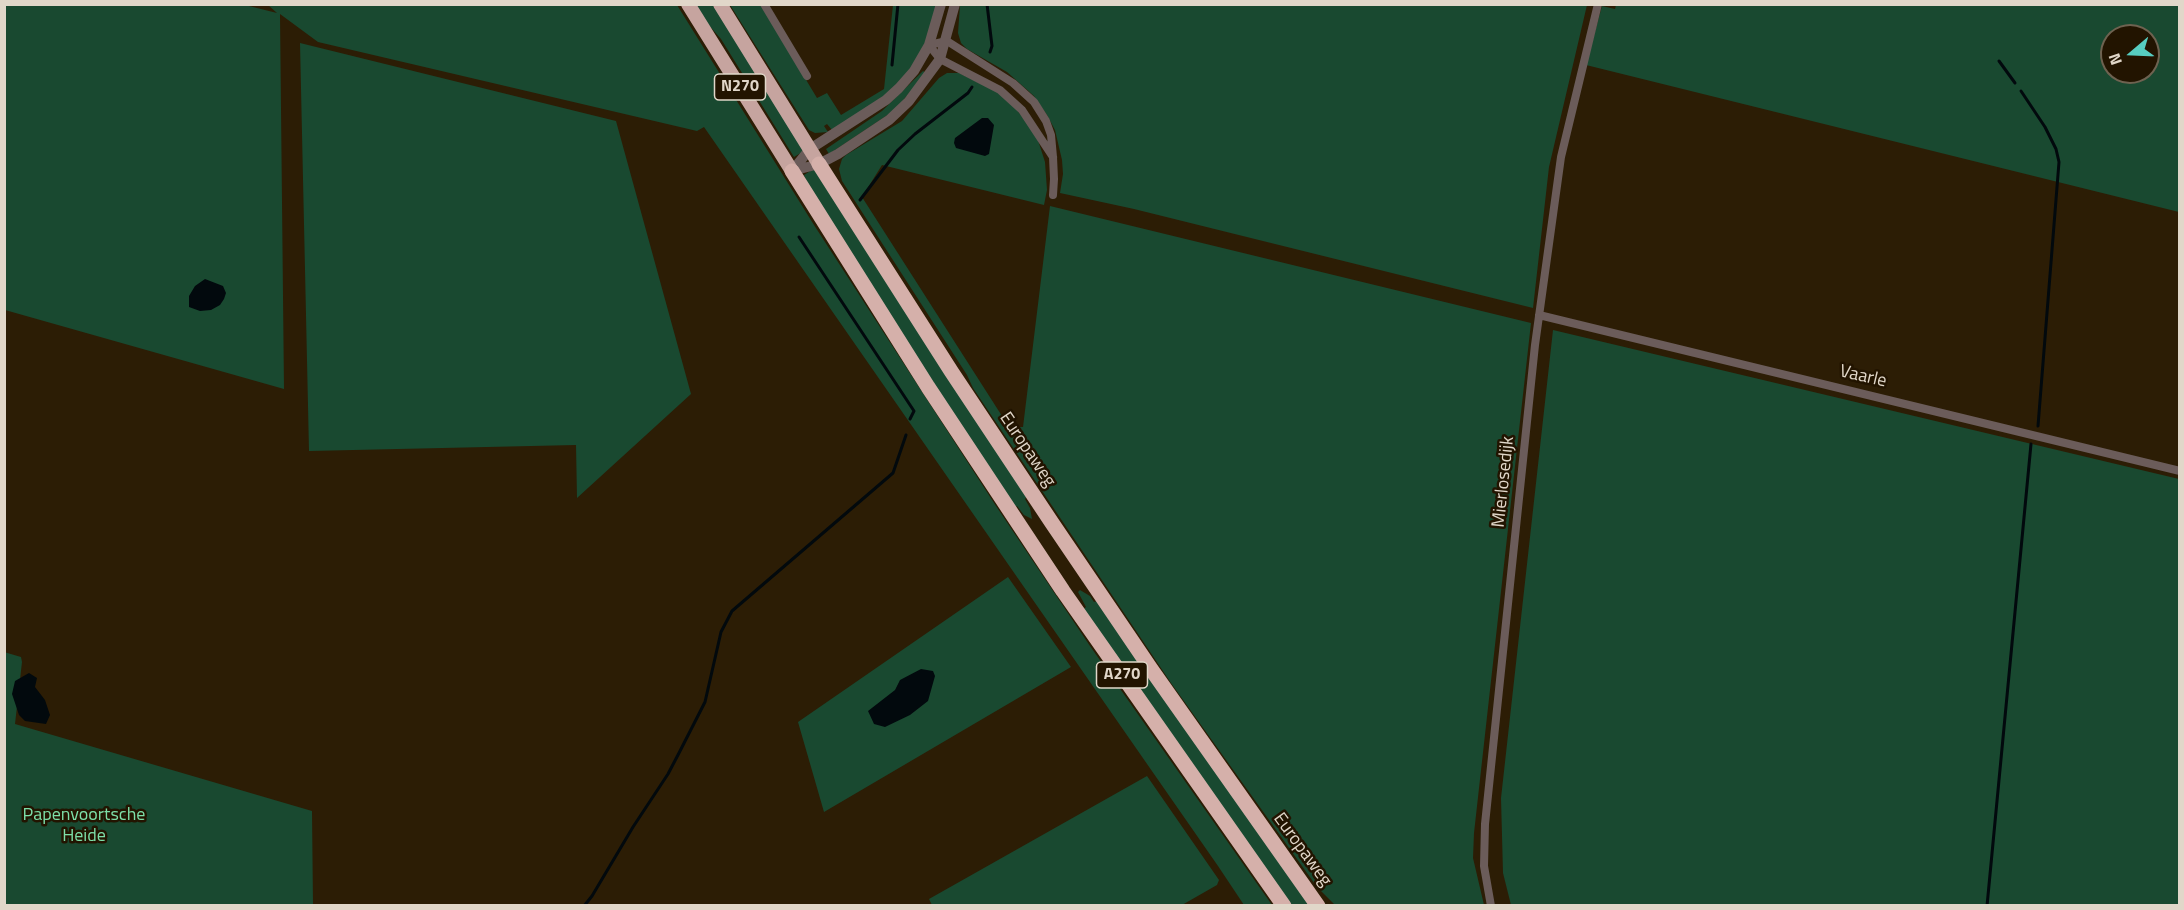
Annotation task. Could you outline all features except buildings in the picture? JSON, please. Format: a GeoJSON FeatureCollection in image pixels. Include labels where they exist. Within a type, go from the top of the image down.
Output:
{"type":"FeatureCollection","features":[{"type":"Feature","properties":{"kind":"highway","name":"N270"},"geometry":{"type":"LineString","coordinates":[[688,4],[792,171]]}},
{"type":"Feature","properties":{"kind":"highway","name":"Europaweg"},"geometry":{"type":"LineString","coordinates":[[720,4],[819,164],[987,426],[1151,669],[1318,906]]}},
{"type":"Feature","properties":{"kind":"highway","name":"A270"},"geometry":{"type":"LineString","coordinates":[[792,171],[928,387],[1064,591],[1284,906]]}},
{"type":"Feature","properties":{"kind":"highway","name":"A270"},"geometry":{"type":"LineString","coordinates":[[1304,887],[1330,906]]}},
{"type":"Feature","properties":{"kind":"street"},"geometry":{"type":"LineString","coordinates":[[764,4],[807,76]]}},
{"type":"Feature","properties":{"kind":"street"},"geometry":{"type":"LineString","coordinates":[[792,171],[810,149],[886,100],[899,88],[914,71],[929,45],[940,4]]}},
{"type":"Feature","properties":{"kind":"street"},"geometry":{"type":"LineString","coordinates":[[792,171],[819,164],[889,120],[922,86],[940,59],[955,4]]}},
{"type":"Feature","properties":{"kind":"street","name":"Mierlosedijk"},"geometry":{"type":"LineString","coordinates":[[1491,906],[1484,866],[1485,824],[1539,315],[1561,157],[1598,4]]}},
{"type":"Feature","properties":{"kind":"street"},"geometry":{"type":"LineString","coordinates":[[929,45],[946,41],[1013,83],[1034,102],[1051,135],[1053,195]]}},
{"type":"Feature","properties":{"kind":"street"},"geometry":{"type":"LineString","coordinates":[[929,45],[940,59],[1000,90],[1023,110],[1053,158]]}},
{"type":"Feature","properties":{"kind":"street","name":"Vaarle"},"geometry":{"type":"LineString","coordinates":[[1539,315],[2180,471]]}},
{"type":"Feature","properties":{"kind":"green space"},"geometry":{"type":"Polygon","coordinates":[[[241,4],[277,13],[268,5],[677,5],[814,225],[996,506],[1090,646],[1272,905],[1244,905],[704,127],[697,131],[318,42],[280,14],[284,389],[5,310],[4,5],[241,4]]]}},
{"type":"Feature","properties":{"kind":"green space"},"geometry":{"type":"Polygon","coordinates":[[[694,5],[714,5],[804,151],[794,157],[721,39],[694,5]]]}},
{"type":"Feature","properties":{"kind":"green space"},"geometry":{"type":"Polygon","coordinates":[[[730,5],[761,5],[817,98],[827,93],[841,115],[884,89],[893,5],[937,5],[925,43],[910,70],[885,96],[832,130],[827,124],[824,126],[828,132],[815,133],[809,130],[730,5]]]}},
{"type":"Feature","properties":{"kind":"green space"},"geometry":{"type":"Polygon","coordinates":[[[960,5],[1587,5],[1549,167],[1533,308],[1134,209],[1060,193],[1063,174],[1062,160],[1055,130],[1034,96],[1007,72],[967,49],[961,43],[958,33],[960,5]]]}},
{"type":"Feature","properties":{"kind":"green space"},"geometry":{"type":"Polygon","coordinates":[[[1616,5],[2179,5],[2179,212],[1586,65],[1602,6],[1615,9],[1616,5]]]}},
{"type":"Feature","properties":{"kind":"green space"},"geometry":{"type":"Polygon","coordinates":[[[300,43],[616,121],[691,394],[577,498],[576,445],[309,451],[300,43]]]}},
{"type":"Feature","properties":{"kind":"green space"},"geometry":{"type":"Polygon","coordinates":[[[923,71],[926,73],[895,110],[829,154],[826,149],[882,111],[923,71]]]}},
{"type":"Feature","properties":{"kind":"green space"},"geometry":{"type":"Polygon","coordinates":[[[947,73],[959,73],[1009,100],[1036,134],[1045,162],[1047,190],[1044,205],[882,165],[862,197],[1009,427],[1023,427],[1050,206],[1531,323],[1474,833],[1473,858],[1484,905],[1335,905],[1317,887],[1171,683],[973,388],[967,375],[842,181],[839,169],[846,155],[902,121],[939,78],[947,73]]]}},
{"type":"Feature","properties":{"kind":"green space"},"geometry":{"type":"Polygon","coordinates":[[[815,168],[1027,496],[1025,499],[1032,519],[1024,515],[1017,506],[1014,508],[812,195],[804,175],[815,168]]]}},
{"type":"Feature","properties":{"kind":"green space"},"geometry":{"type":"Polygon","coordinates":[[[1553,330],[2179,479],[2179,905],[1511,905],[1503,873],[1501,798],[1553,330]]]}},
{"type":"Feature","properties":{"kind":"green space"},"geometry":{"type":"Polygon","coordinates":[[[1008,577],[1071,667],[824,812],[798,722],[1008,577]]]}},
{"type":"Feature","properties":{"kind":"green space"},"geometry":{"type":"Polygon","coordinates":[[[1080,590],[1090,596],[1094,602],[1097,601],[1312,905],[1290,905],[1082,610],[1086,607],[1078,592],[1080,590]]]}},
{"type":"Feature","properties":{"kind":"green space","name":"Papenvoortsche Heide"},"geometry":{"type":"Polygon","coordinates":[[[4,652],[21,657],[22,662],[15,724],[312,811],[313,905],[5,905],[4,652]]]}},
{"type":"Feature","properties":{"kind":"green space"},"geometry":{"type":"Polygon","coordinates":[[[1147,776],[1219,880],[1217,885],[1182,905],[932,905],[929,899],[1147,776]]]}},
{"type":"Feature","properties":{"kind":"shaded area"},"geometry":{"type":"Polygon","coordinates":[[[982,118],[988,118],[994,125],[989,154],[985,156],[956,148],[955,138],[982,118]]]}},
{"type":"Feature","properties":{"kind":"shaded area"},"geometry":{"type":"Polygon","coordinates":[[[205,279],[223,286],[226,293],[220,305],[211,310],[200,311],[189,307],[189,296],[195,286],[205,279]]]}},
{"type":"Feature","properties":{"kind":"shaded area"},"geometry":{"type":"Polygon","coordinates":[[[921,669],[933,671],[935,676],[928,701],[910,715],[885,727],[874,724],[868,711],[895,690],[900,680],[921,669]]]}},
{"type":"Feature","properties":{"kind":"shaded area"},"geometry":{"type":"Polygon","coordinates":[[[29,673],[37,678],[35,687],[45,700],[50,715],[46,724],[25,721],[19,715],[12,694],[15,681],[29,673]]]}},
{"type":"Feature","properties":{"kind":"waterway"},"geometry":{"type":"LineString","coordinates":[[892,65],[898,4]]}},
{"type":"Feature","properties":{"kind":"waterway"},"geometry":{"type":"LineString","coordinates":[[987,4],[992,46],[990,52]]}},
{"type":"Feature","properties":{"kind":"waterway"},"geometry":{"type":"LineString","coordinates":[[1999,61],[2015,83]]}},
{"type":"Feature","properties":{"kind":"waterway"},"geometry":{"type":"LineString","coordinates":[[860,200],[898,150],[968,93],[972,87]]}},
{"type":"Feature","properties":{"kind":"waterway"},"geometry":{"type":"LineString","coordinates":[[2021,91],[2045,127],[2056,149],[2059,162],[2038,426]]}},
{"type":"Feature","properties":{"kind":"waterway"},"geometry":{"type":"LineString","coordinates":[[799,237],[914,411],[910,419]]}},
{"type":"Feature","properties":{"kind":"waterway"},"geometry":{"type":"LineString","coordinates":[[584,906],[668,774],[705,702],[721,632],[732,611],[893,473],[906,435]]}},
{"type":"Feature","properties":{"kind":"waterway"},"geometry":{"type":"LineString","coordinates":[[1987,906],[2031,444]]}}]}
